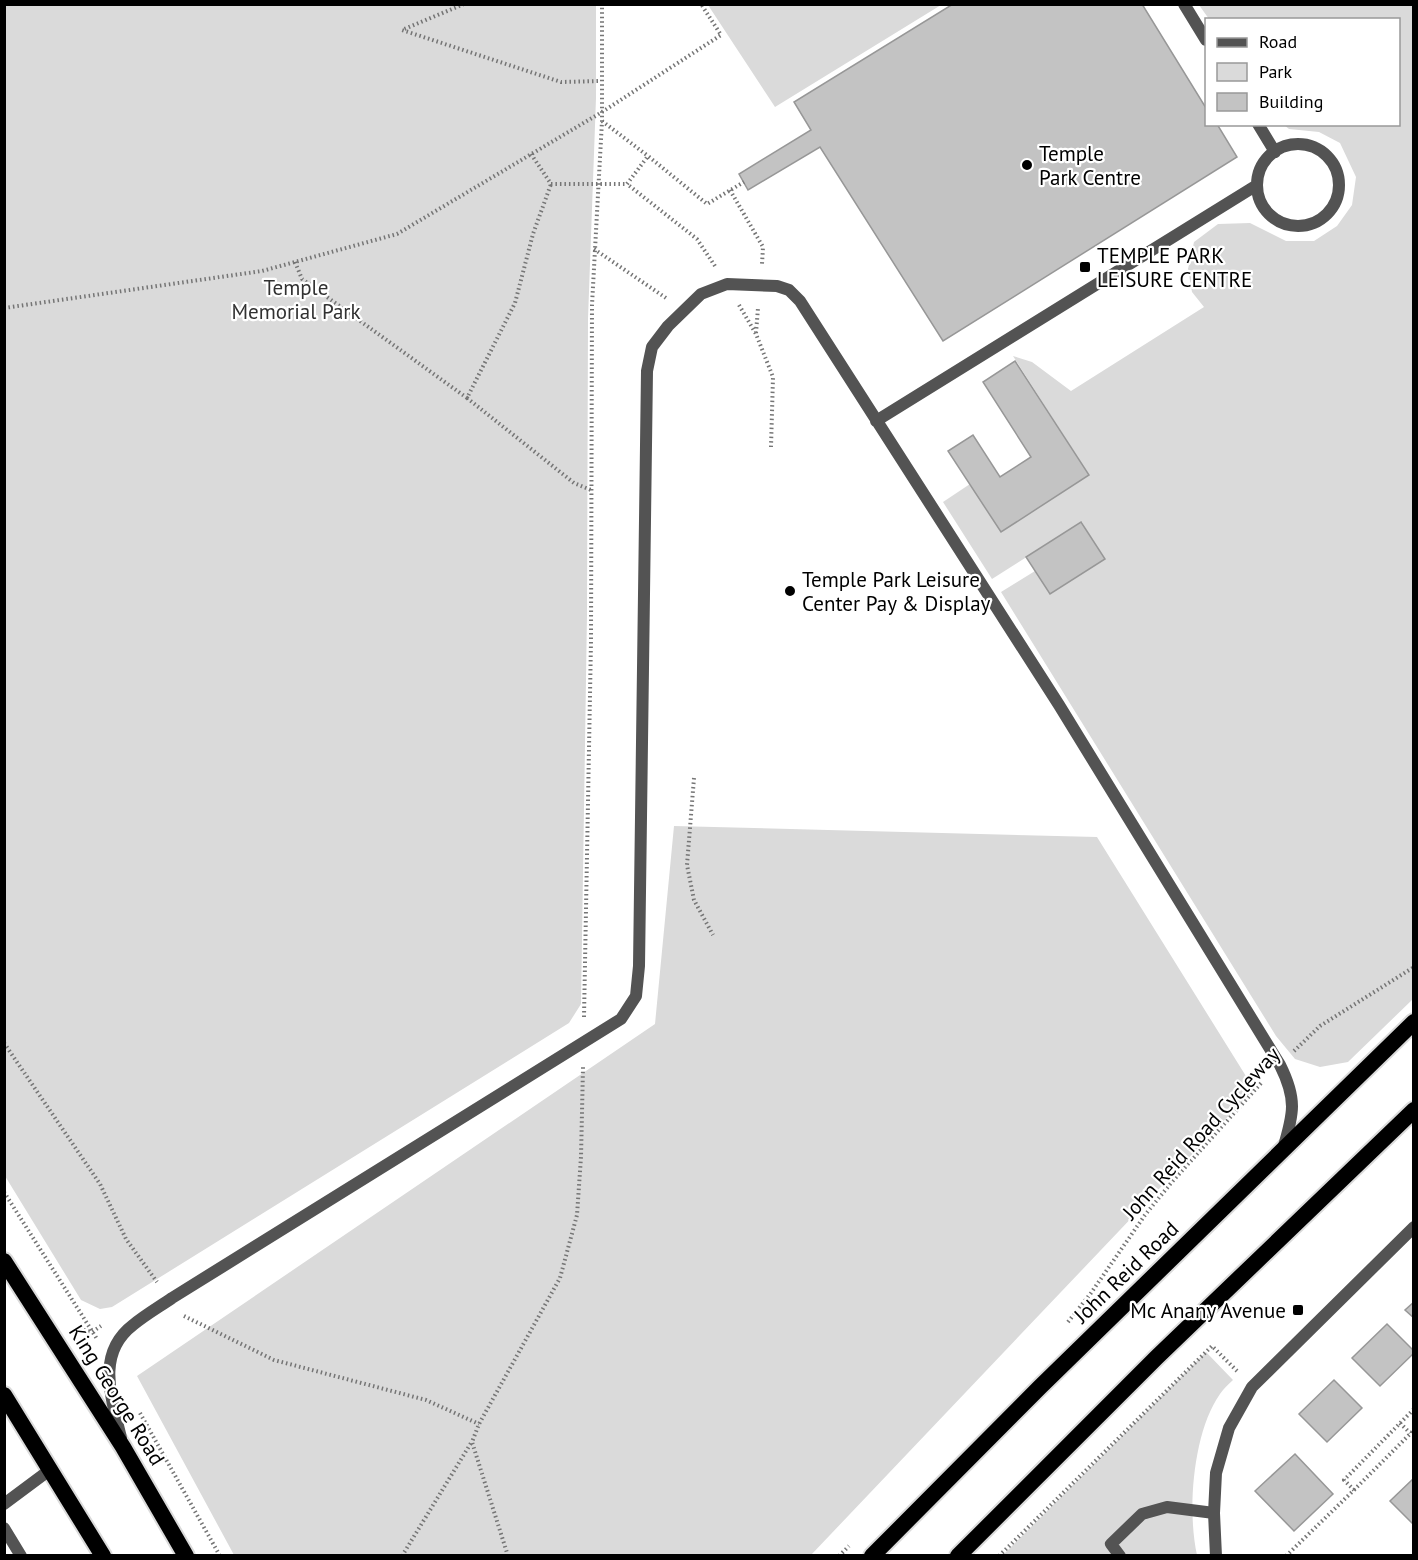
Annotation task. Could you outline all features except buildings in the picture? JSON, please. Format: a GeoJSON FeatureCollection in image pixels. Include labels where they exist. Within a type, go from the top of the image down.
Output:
{"type":"FeatureCollection","features":[{"type":"Feature","properties":{"kind":"highway","name":"John Reid Road"},"geometry":{"type":"LineString","coordinates":[[872,1556],[1040,1387],[1413,1022]]}},
{"type":"Feature","properties":{"kind":"highway"},"geometry":{"type":"LineString","coordinates":[[958,1556],[1157,1357],[1413,1110]]}},
{"type":"Feature","properties":{"kind":"highway","name":"King George Road"},"geometry":{"type":"LineString","coordinates":[[4,1261],[123,1447],[186,1556]]}},
{"type":"Feature","properties":{"kind":"highway"},"geometry":{"type":"LineString","coordinates":[[4,1395],[103,1556]]}},
{"type":"Feature","properties":{"kind":"street"},"geometry":{"type":"LineString","coordinates":[[1184,4],[1205,38]]}},
{"type":"Feature","properties":{"kind":"street"},"geometry":{"type":"LineString","coordinates":[[1259,126],[1275,152]]}},
{"type":"Feature","properties":{"kind":"street"},"geometry":{"type":"LineString","coordinates":[[1304,144],[1323,152],[1336,170],[1339,191],[1330,211],[1313,223],[1292,226],[1272,218],[1259,201],[1257,179],[1265,159],[1275,152],[1282,147],[1304,144]]}},
{"type":"Feature","properties":{"kind":"street"},"geometry":{"type":"LineString","coordinates":[[876,421],[1257,185]]}},
{"type":"Feature","properties":{"kind":"street"},"geometry":{"type":"LineString","coordinates":[[123,1447],[110,1389],[108,1367],[120,1337],[132,1325],[621,1019],[636,996],[639,966],[647,371],[652,348],[668,326],[701,294],[727,284],[777,286],[789,290],[800,301],[1059,705],[1280,1065],[1292,1090],[1293,1107],[1283,1150]]}},
{"type":"Feature","properties":{"kind":"street"},"geometry":{"type":"LineString","coordinates":[[1216,1556],[1214,1513],[1216,1473],[1229,1428],[1252,1387],[1413,1227]]}},
{"type":"Feature","properties":{"kind":"street"},"geometry":{"type":"LineString","coordinates":[[4,1504],[51,1469]]}},
{"type":"Feature","properties":{"kind":"street"},"geometry":{"type":"LineString","coordinates":[[1120,1556],[1111,1544],[1142,1514],[1167,1507],[1214,1513]]}},
{"type":"Feature","properties":{"kind":"street"},"geometry":{"type":"LineString","coordinates":[[4,1528],[21,1556]]}},
{"type":"Feature","properties":{"kind":"path"},"geometry":{"type":"LineString","coordinates":[[464,4],[402,30],[561,82],[601,81]]}},
{"type":"Feature","properties":{"kind":"path"},"geometry":{"type":"LineString","coordinates":[[402,1556],[472,1442],[479,1424],[560,1278],[577,1215],[584,1041],[591,652],[592,317],[602,121],[602,4]]}},
{"type":"Feature","properties":{"kind":"path"},"geometry":{"type":"LineString","coordinates":[[4,308],[262,271],[397,234],[602,112],[721,35],[701,4]]}},
{"type":"Feature","properties":{"kind":"path"},"geometry":{"type":"LineString","coordinates":[[602,121],[707,204],[744,182]]}},
{"type":"Feature","properties":{"kind":"path"},"geometry":{"type":"LineString","coordinates":[[531,154],[551,184]]}},
{"type":"Feature","properties":{"kind":"path"},"geometry":{"type":"LineString","coordinates":[[627,184],[648,156]]}},
{"type":"Feature","properties":{"kind":"path"},"geometry":{"type":"LineString","coordinates":[[551,184],[627,184],[697,239],[756,334],[773,377],[771,447]]}},
{"type":"Feature","properties":{"kind":"path"},"geometry":{"type":"LineString","coordinates":[[467,398],[515,303],[532,234],[551,184]]}},
{"type":"Feature","properties":{"kind":"path"},"geometry":{"type":"LineString","coordinates":[[730,190],[763,247]]}},
{"type":"Feature","properties":{"kind":"path"},"geometry":{"type":"LineString","coordinates":[[594,249],[684,310]]}},
{"type":"Feature","properties":{"kind":"path"},"geometry":{"type":"LineString","coordinates":[[295,262],[302,279],[467,398],[574,483],[591,490]]}},
{"type":"Feature","properties":{"kind":"path"},"geometry":{"type":"LineString","coordinates":[[694,778],[687,865],[694,900],[713,935]]}},
{"type":"Feature","properties":{"kind":"path","name":"John Reid Road Cycleway"},"geometry":{"type":"LineString","coordinates":[[1068,1323],[1145,1215],[1254,1089],[1320,1026],[1413,967]]}},
{"type":"Feature","properties":{"kind":"path"},"geometry":{"type":"LineString","coordinates":[[4,1043],[100,1185],[126,1239],[184,1317],[274,1360],[426,1400],[479,1424]]}},
{"type":"Feature","properties":{"kind":"path"},"geometry":{"type":"LineString","coordinates":[[4,1192],[110,1361]]}},
{"type":"Feature","properties":{"kind":"path"},"geometry":{"type":"LineString","coordinates":[[999,1556],[1212,1346],[1252,1387]]}},
{"type":"Feature","properties":{"kind":"path"},"geometry":{"type":"LineString","coordinates":[[137,1407],[220,1556]]}},
{"type":"Feature","properties":{"kind":"path"},"geometry":{"type":"LineString","coordinates":[[1354,1490],[1344,1480],[1413,1409]]}},
{"type":"Feature","properties":{"kind":"path"},"geometry":{"type":"LineString","coordinates":[[1286,1556],[1412,1432],[1400,1423]]}},
{"type":"Feature","properties":{"kind":"path"},"geometry":{"type":"LineString","coordinates":[[472,1442],[508,1556]]}},
{"type":"Feature","properties":{"kind":"path"},"geometry":{"type":"LineString","coordinates":[[840,1556],[856,1539]]}},
{"type":"Feature","properties":{"kind":"green space","name":"Temple Memorial Park"},"geometry":{"type":"Polygon","coordinates":[[[5,4],[596,5],[596,98],[588,319],[587,614],[581,1004],[569,1023],[112,1307],[100,1309],[81,1300],[5,1176],[5,4]]]}},
{"type":"Feature","properties":{"kind":"green space"},"geometry":{"type":"Polygon","coordinates":[[[708,5],[941,5],[775,107],[708,5]]]}},
{"type":"Feature","properties":{"kind":"green space"},"geometry":{"type":"Polygon","coordinates":[[[1199,5],[1413,5],[1413,999],[1348,1062],[1320,1067],[1295,1059],[1276,1036],[1001,592],[1035,571],[1050,593],[1104,559],[1082,522],[992,579],[943,502],[970,484],[1001,532],[1089,475],[1013,356],[1032,362],[1071,391],[1204,307],[1192,292],[1188,269],[1194,242],[1218,224],[1250,223],[1286,241],[1314,241],[1337,226],[1352,205],[1356,177],[1340,143],[1319,132],[1289,129],[1285,126],[1400,126],[1400,18],[1208,18],[1199,5]]]}},
{"type":"Feature","properties":{"kind":"green space"},"geometry":{"type":"Polygon","coordinates":[[[674,826],[1097,837],[1254,1089],[811,1555],[234,1555],[137,1376],[655,1024],[674,826]]]}},
{"type":"Feature","properties":{"kind":"green space"},"geometry":{"type":"Polygon","coordinates":[[[1206,1352],[1233,1380],[1221,1392],[1211,1410],[1198,1450],[1193,1495],[1197,1555],[1002,1556],[1206,1352]]]}},
{"type":"Feature","properties":{"kind":"place","name":"Temple Park Centre"},"geometry":{"type":"Point","coordinates":[1027,165]}},
{"type":"Feature","properties":{"kind":"place","name":"TEMPLE PARK LEISURE CENTRE"},"geometry":{"type":"Point","coordinates":[1085,267]}},
{"type":"Feature","properties":{"kind":"place","name":"Temple Park Leisure Center Pay & Display"},"geometry":{"type":"Point","coordinates":[790,591]}},
{"type":"Feature","properties":{"kind":"place","name":"Mc Anany Avenue"},"geometry":{"type":"Point","coordinates":[1298,1310]}}]}
